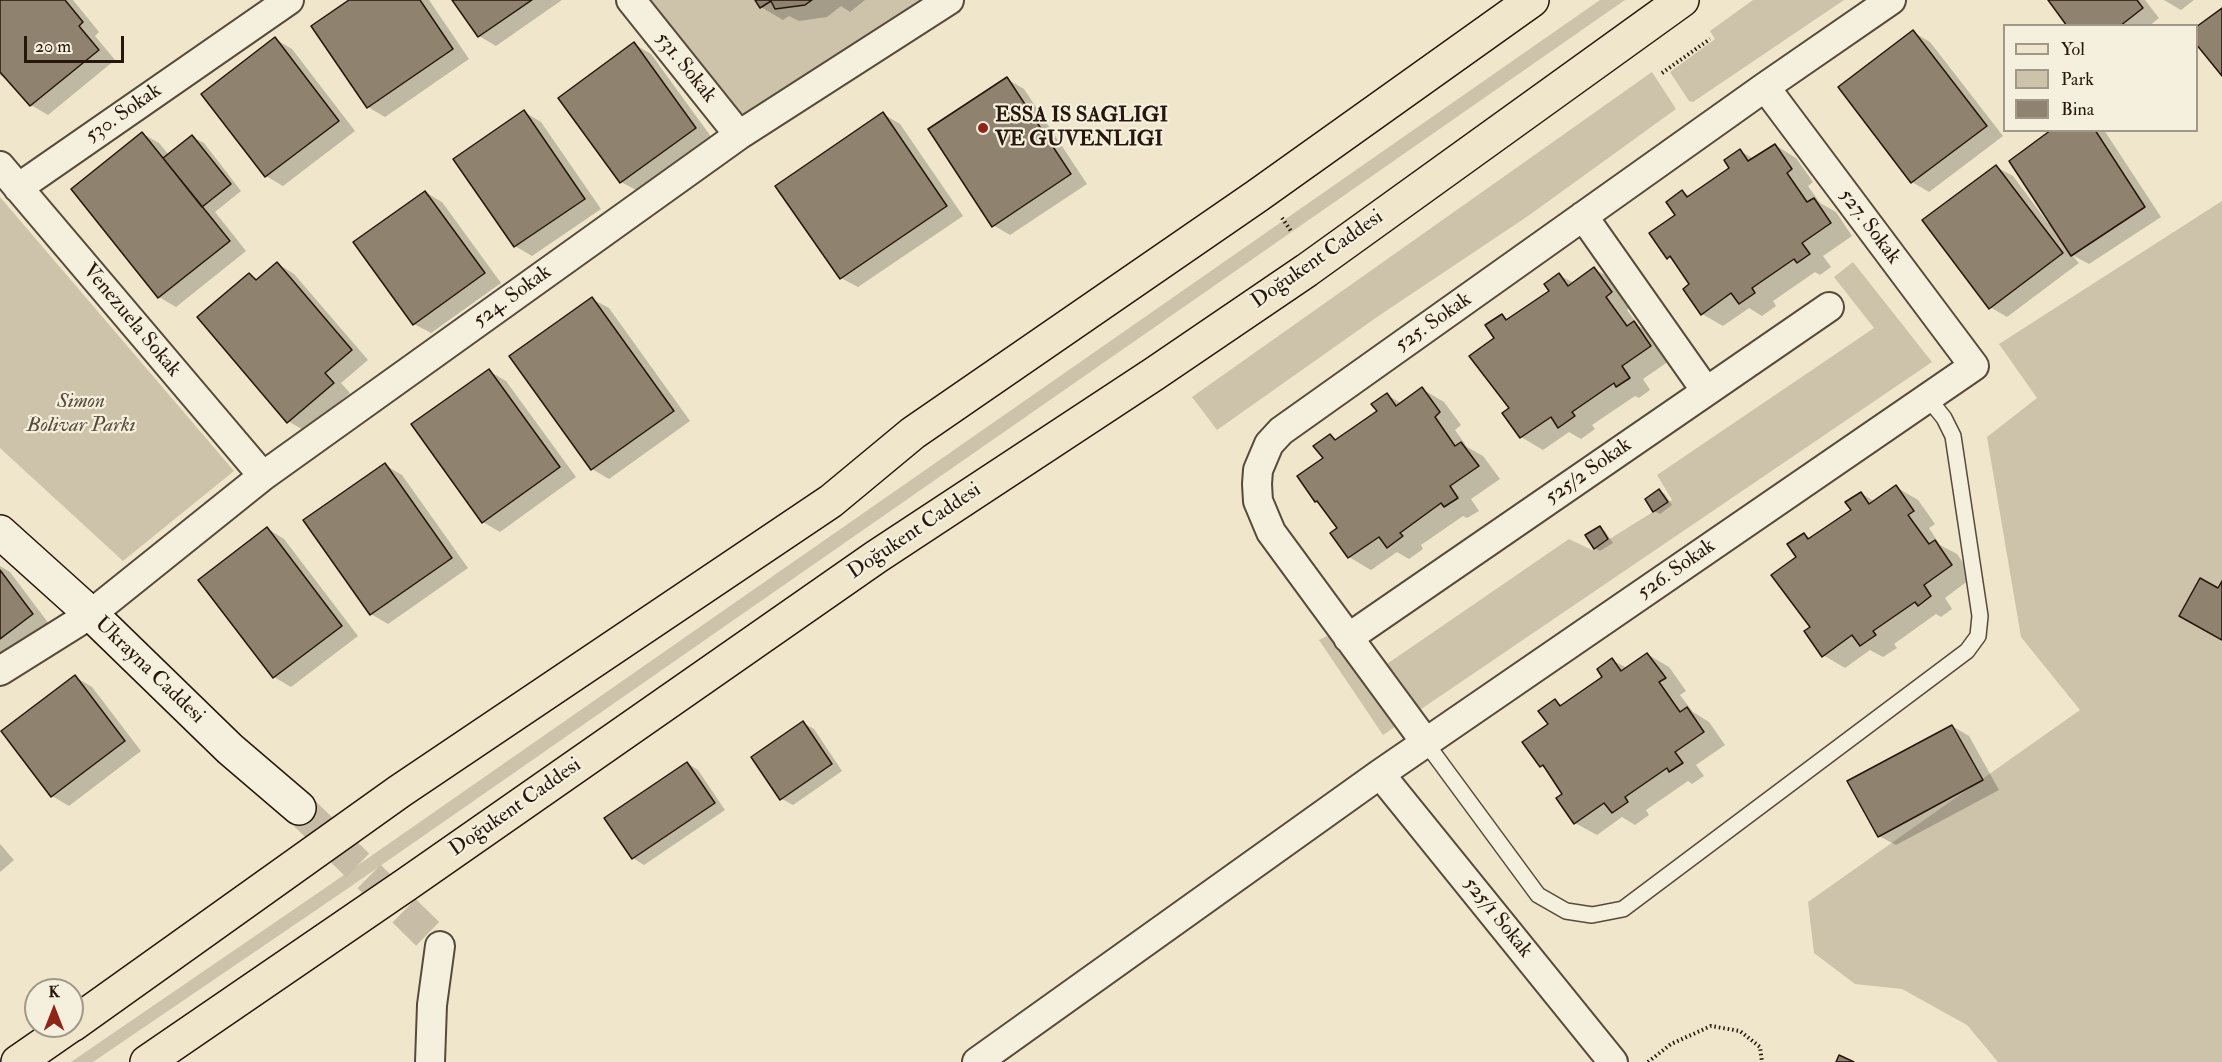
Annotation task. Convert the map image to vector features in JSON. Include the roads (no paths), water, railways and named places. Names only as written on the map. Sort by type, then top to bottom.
[{"type":"main road","points":[[84,1016],[400,791],[831,501],[913,433],[1257,196],[1532,0]]},
{"type":"main road","name":"Doğukent Caddesi","points":[[147,1062],[407,885],[876,557],[1307,270],[1682,0]]},
{"type":"main road","points":[[18,1062],[52,1038]]},
{"type":"street","name":"530. Sokak","points":[[18,188],[289,0]]},
{"type":"street","name":"531. Sokak","points":[[631,0],[739,135]]},
{"type":"street","name":"524. Sokak","points":[[0,671],[91,615],[263,476],[739,135],[949,0]]},
{"type":"street","name":"525. Sokak","points":[[1426,743],[1275,538],[1264,519],[1258,501],[1257,484],[1258,470],[1269,444],[1281,432],[1583,216],[1891,0]]},
{"type":"street","name":"527. Sokak","points":[[1765,87],[1974,366]]},
{"type":"street","name":"Venezuela Sokak","points":[[0,166],[263,476]]},
{"type":"street","points":[[1583,216],[1706,391]]},
{"type":"street","name":"525/2 Sokak","points":[[1348,638],[1830,307]]},
{"type":"street","name":"526. Sokak","points":[[977,1062],[1380,774],[1974,366]]},
{"type":"street","name":"Ukrayna Caddesi","points":[[0,532],[91,615],[230,749],[299,808]]},
{"type":"street","name":"525/1 Sokak","points":[[1380,774],[1613,1062]]},
{"type":"street","points":[[430,1062],[432,1005],[440,946]]},
{"type":"lane","points":[[1426,743],[1538,895],[1566,911],[1592,915],[1623,909],[1967,651],[1978,636],[1980,616],[1953,436],[1944,418],[1928,398]]},
{"type":"tunnel","points":[[299,808],[440,946]]},
{"type":"place","name":"ESSA IS SAGLIGI VE GUVENLIGI","points":[[983,128]]},
{"type":"park label","name":"Simon Bolivar Parkı","points":[[81,414]]}]
